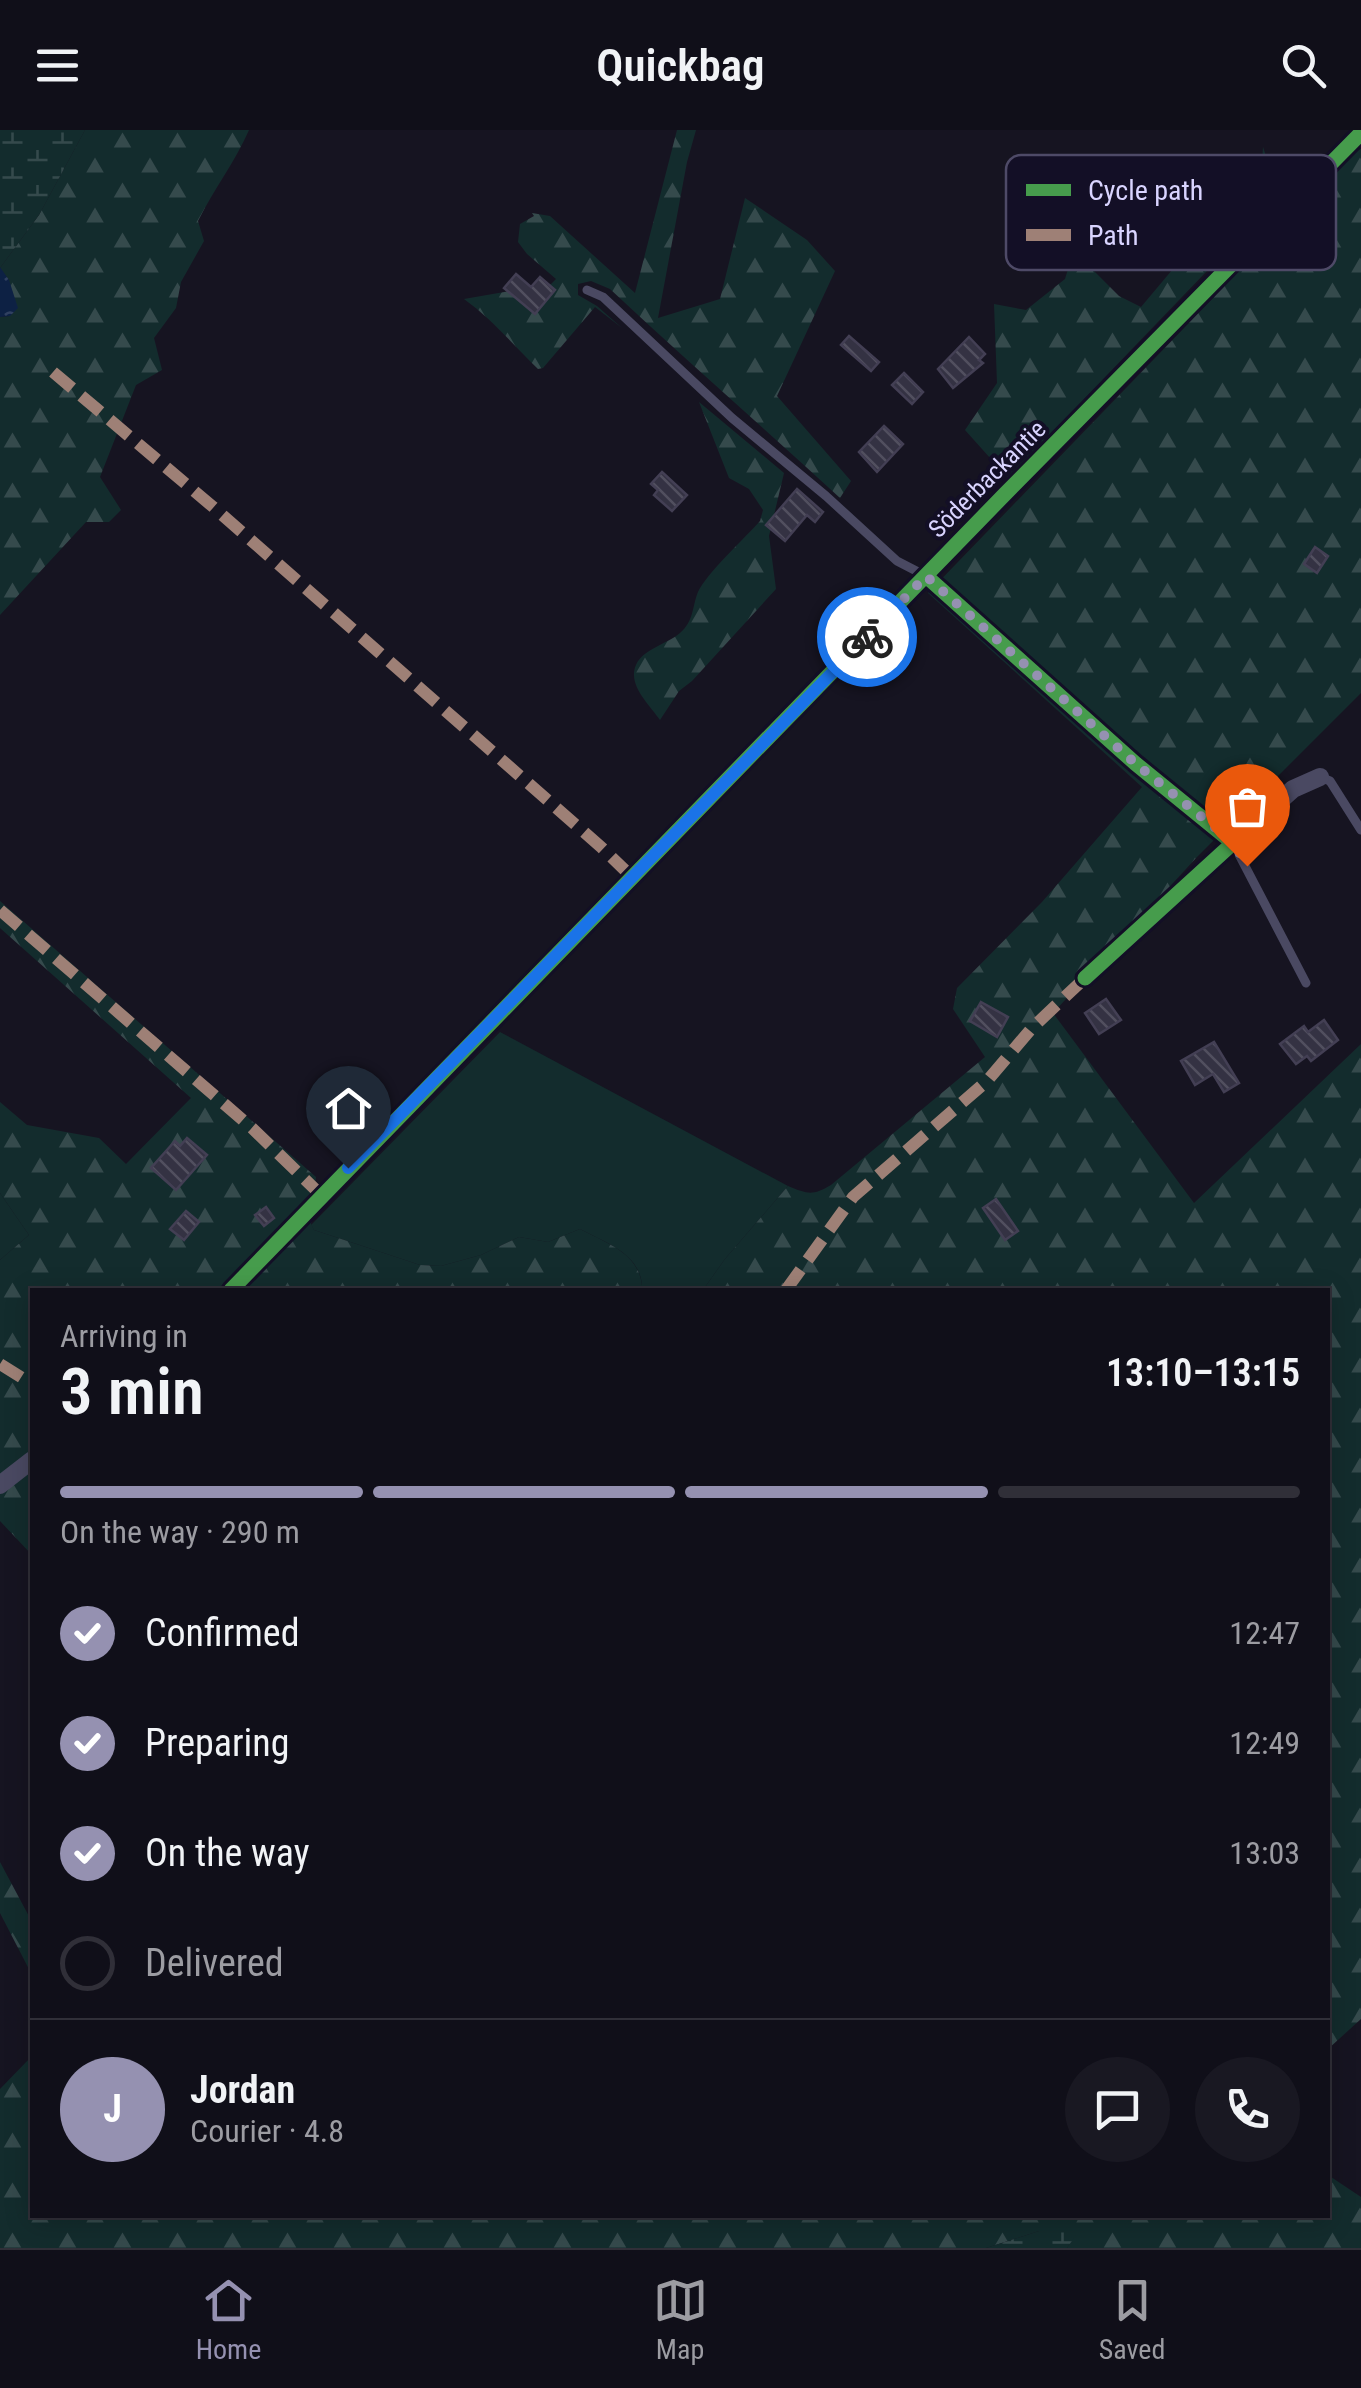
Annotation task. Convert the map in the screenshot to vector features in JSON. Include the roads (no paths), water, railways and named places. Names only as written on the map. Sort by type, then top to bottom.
[{"type":"street","name":"Söderbackantie","points":[[1336,158],[1361,133]]},
{"type":"street","name":"Söderbackantie","points":[[233,1288],[1226,270]]},
{"type":"street","points":[[926,576],[1136,764],[1233,842]]},
{"type":"street","points":[[1085,978],[1293,789],[1320,777]]},
{"type":"street","points":[[0,1485],[30,1462]]},
{"type":"lane","points":[[586,290],[602,297],[732,418],[896,561],[926,576]]},
{"type":"lane","points":[[1320,777],[1330,781],[1361,830]]},
{"type":"lane","points":[[1233,842],[1306,983]]},
{"type":"water","points":[[0,267],[9,280],[18,308],[10,316],[0,317]]}]
